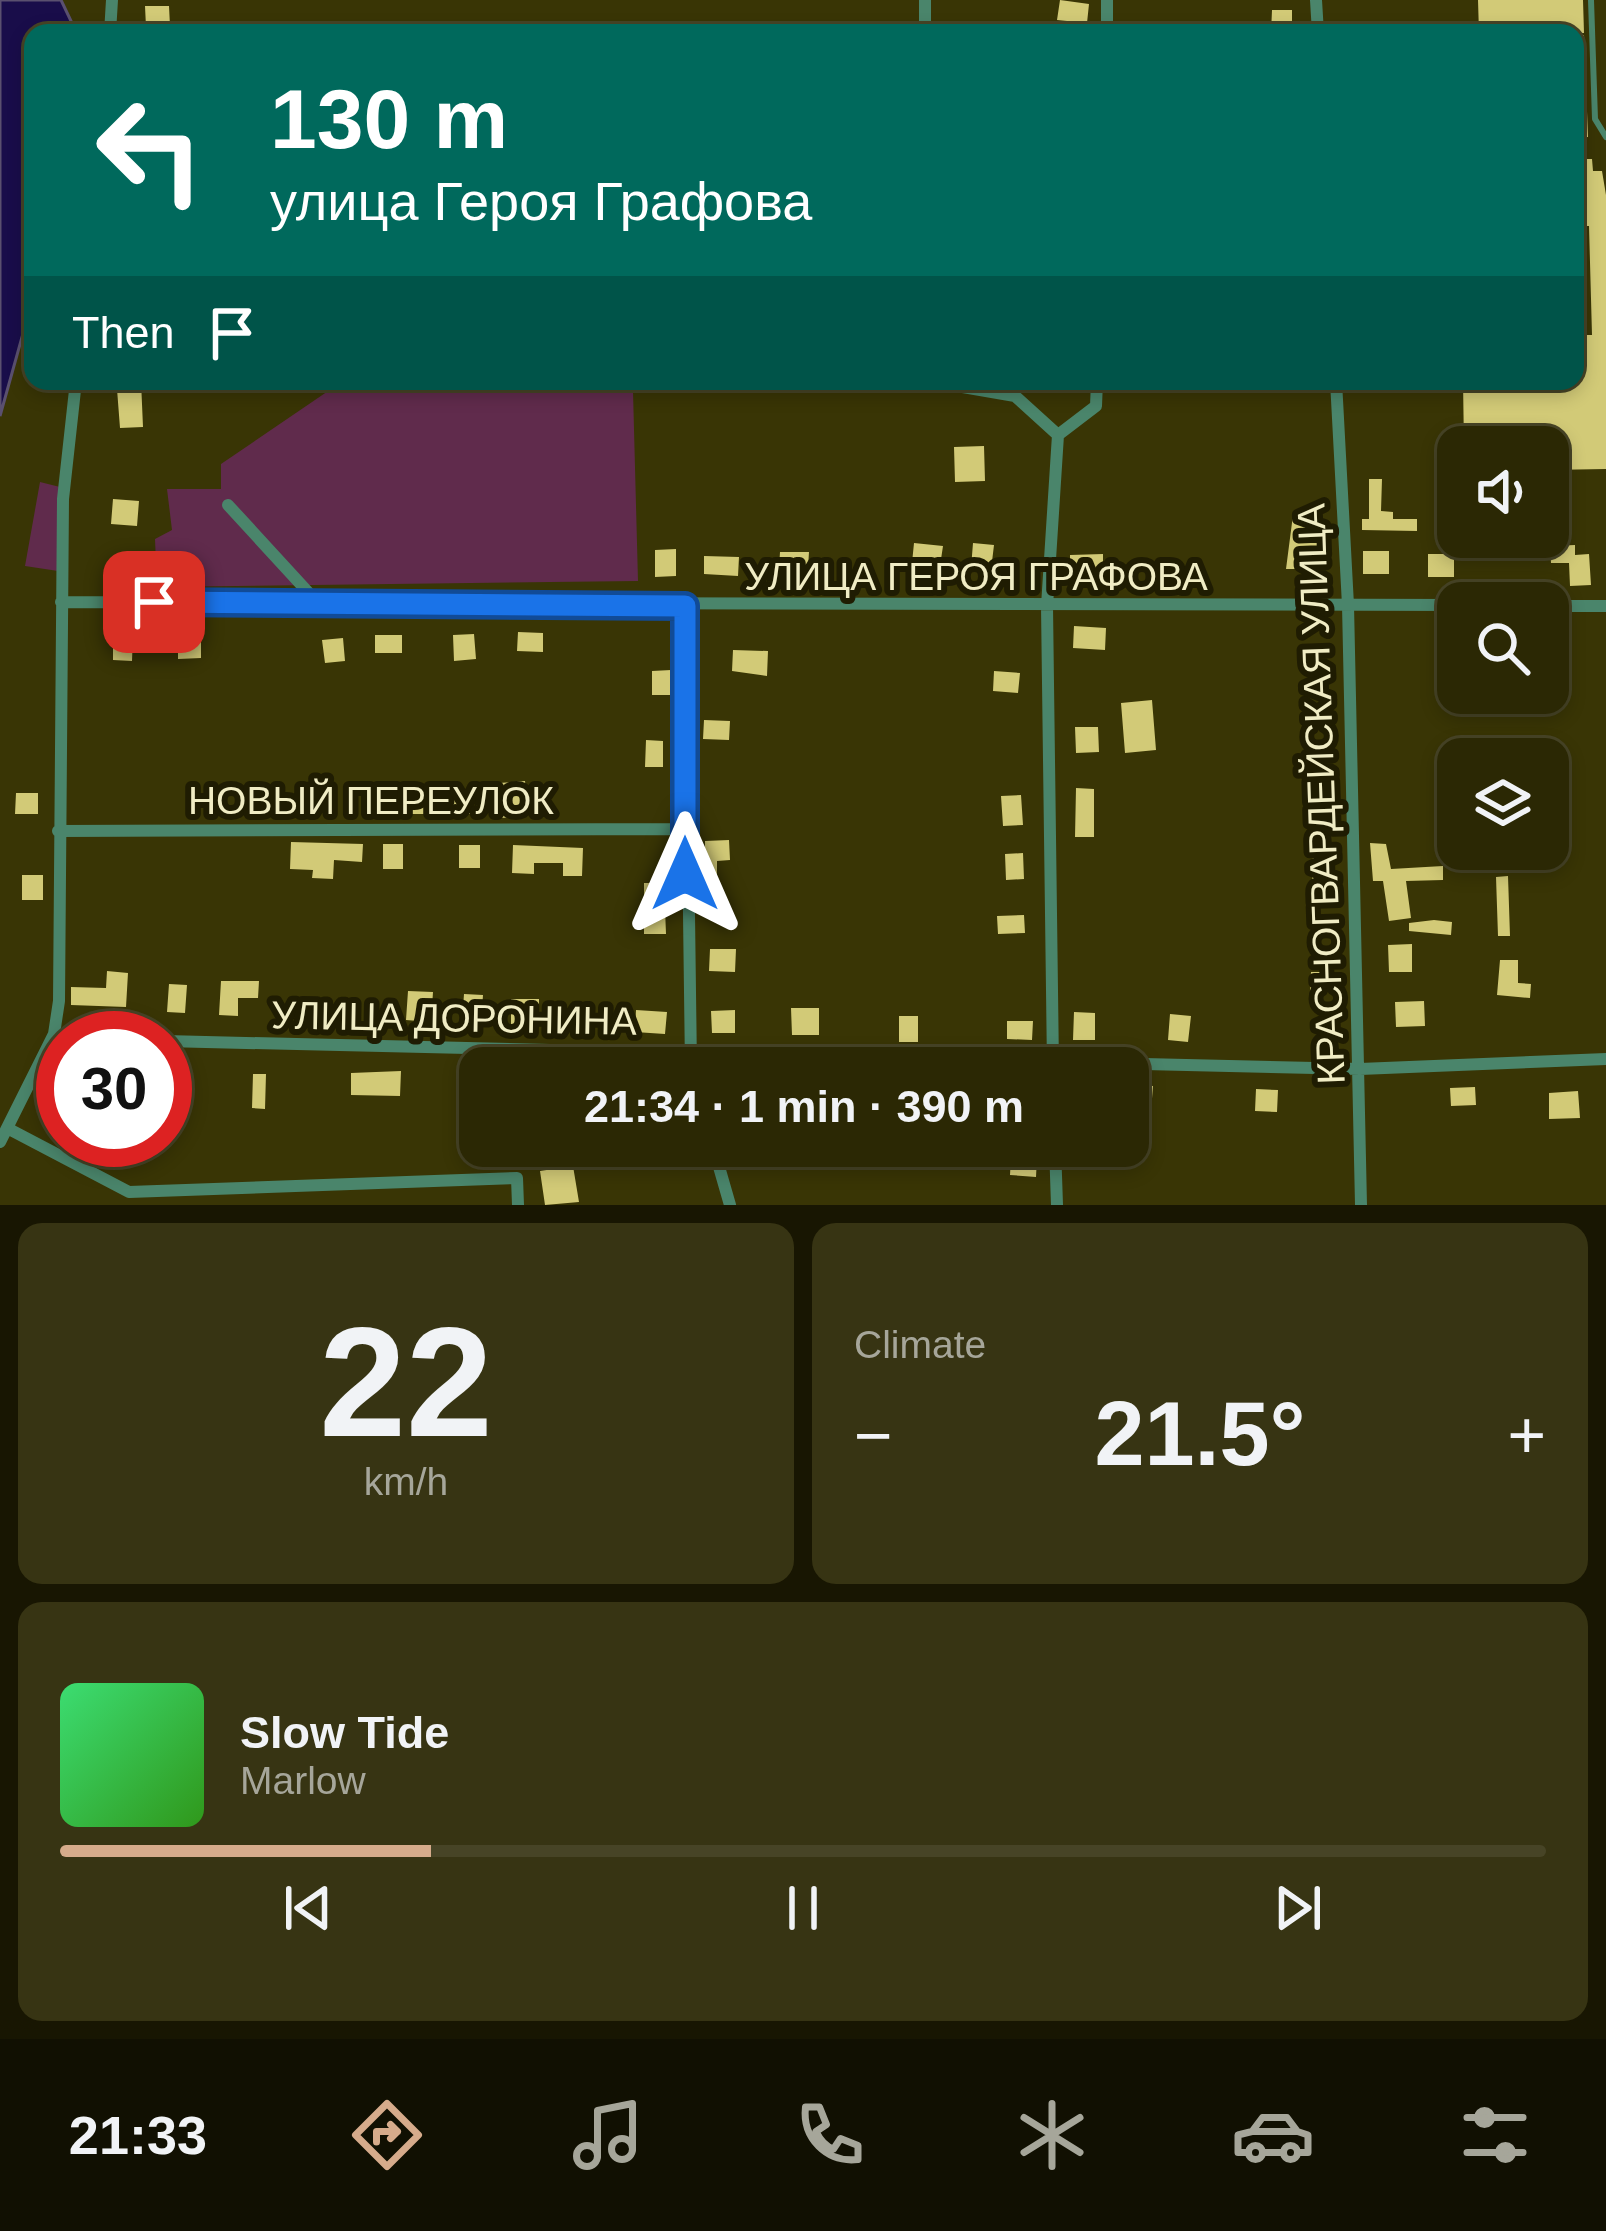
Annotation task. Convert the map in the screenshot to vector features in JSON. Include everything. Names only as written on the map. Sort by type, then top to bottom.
[{"type":"street","points":[[54,1011],[63,499],[75,390]]},
{"type":"street","points":[[980,390],[1015,396],[1058,436]]},
{"type":"street","points":[[1053,1047],[1047,606],[1058,436],[1096,406],[1096,390]]},
{"type":"street","name":"КРАСНОГВАРДЕЙСКАЯ УЛИЦА","points":[[1336,390],[1348,604],[1361,1205]]},
{"type":"street","points":[[228,505],[318,603]]},
{"type":"street","name":"УЛИЦА ГЕРОЯ ГРАФОВА","points":[[62,602],[1437,605]]},
{"type":"street","points":[[685,606],[687,1047]]},
{"type":"street","points":[[1569,606],[1606,606]]},
{"type":"street","name":"НОВЫЙ ПЕРЕУЛОК","points":[[58,831],[685,829]]},
{"type":"street","name":"УЛИЦА ДОРОНИНА","points":[[192,1042],[459,1048]]},
{"type":"street","name":"УЛИЦА ДОРОНИНА","points":[[1149,1067],[1360,1069],[1606,1059]]},
{"type":"street","points":[[0,1142],[36,1070]]},
{"type":"street","points":[[7,1128],[129,1192],[517,1178],[518,1205]]},
{"type":"street","points":[[719,1167],[730,1205]]},
{"type":"street","points":[[1056,1167],[1057,1205]]},
{"type":"lane","points":[[1591,0],[1595,119],[1606,137]]},
{"type":"shaded area","points":[[0,0],[61,0],[70,24],[24,24],[24,330],[0,416]]},
{"type":"shaded area","points":[[330,390],[633,391],[638,581],[157,587],[155,539],[172,530],[167,489],[221,489],[221,464]]},
{"type":"shaded area","points":[[40,482],[64,488],[58,571],[25,566]]},
{"type":"building","points":[[1060,0],[1089,4],[1087,23],[1057,20]]},
{"type":"building","points":[[1478,0],[1583,0],[1584,24],[1479,24]]},
{"type":"building","points":[[145,6],[169,6],[170,24],[146,24]]},
{"type":"building","points":[[1272,10],[1292,10],[1292,24],[1271,24]]},
{"type":"building","points":[[1584,35],[1588,137],[1584,137]]},
{"type":"building","points":[[1584,159],[1592,159],[1593,171],[1602,171],[1606,195],[1606,469],[1569,470],[1569,426],[1464,426],[1463,390],[1584,390],[1584,335],[1592,335]]},
{"type":"building","points":[[117,390],[141,390],[143,427],[120,428]]},
{"type":"building","points":[[984,446],[985,481],[955,482],[954,447]]},
{"type":"building","points":[[1369,479],[1382,479],[1381,511],[1393,512],[1393,519],[1417,519],[1417,531],[1362,530],[1362,519],[1369,519]]},
{"type":"building","points":[[113,499],[139,501],[137,526],[111,524]]},
{"type":"building","points":[[1293,515],[1318,516],[1316,569],[1286,569]]},
{"type":"building","points":[[914,543],[943,546],[940,566],[912,563]]},
{"type":"building","points":[[973,543],[994,545],[991,570],[971,568]]},
{"type":"building","points":[[1569,545],[1575,545],[1575,555],[1589,554],[1591,585],[1570,586],[1569,563],[1551,563],[1551,558],[1569,558]]},
{"type":"building","points":[[676,549],[676,576],[655,577],[655,550]]},
{"type":"building","points":[[1363,551],[1389,551],[1389,574],[1363,574]]},
{"type":"building","points":[[780,552],[809,552],[808,568],[779,568]]},
{"type":"building","points":[[1103,554],[1103,573],[1070,573],[1070,555]]},
{"type":"building","points":[[1428,554],[1454,558],[1454,577],[1428,577]]},
{"type":"building","points":[[704,556],[739,557],[738,576],[704,574]]},
{"type":"building","points":[[1074,626],[1106,628],[1105,650],[1073,648]]},
{"type":"building","points":[[518,632],[543,633],[543,652],[517,651]]},
{"type":"building","points":[[113,634],[133,634],[132,661],[113,660]]},
{"type":"building","points":[[474,634],[476,659],[454,661],[453,635]]},
{"type":"building","points":[[375,635],[402,635],[402,653],[375,653]]},
{"type":"building","points":[[201,638],[201,658],[178,659],[178,639]]},
{"type":"building","points":[[343,638],[345,661],[325,663],[322,640]]},
{"type":"building","points":[[733,650],[768,651],[767,676],[732,671]]},
{"type":"building","points":[[671,670],[671,695],[652,695],[652,671]]},
{"type":"building","points":[[994,671],[1020,673],[1018,693],[993,691]]},
{"type":"building","points":[[1152,700],[1156,750],[1125,753],[1121,703]]},
{"type":"building","points":[[704,720],[730,721],[729,740],[703,739]]},
{"type":"building","points":[[1075,727],[1098,727],[1099,752],[1076,753]]},
{"type":"building","points":[[646,740],[663,741],[663,767],[645,767]]},
{"type":"building","points":[[1307,765],[1327,765],[1327,787],[1307,787]]},
{"type":"building","points":[[525,781],[528,816],[501,818],[499,783]]},
{"type":"building","points":[[1076,788],[1094,789],[1094,837],[1075,837]]},
{"type":"building","points":[[472,792],[472,814],[411,814],[411,793]]},
{"type":"building","points":[[16,793],[38,793],[38,814],[15,814]]},
{"type":"building","points":[[1021,795],[1023,825],[1003,826],[1001,796]]},
{"type":"building","points":[[1314,817],[1328,817],[1329,883],[1312,883]]},
{"type":"building","points":[[729,840],[730,860],[717,861],[717,881],[699,882],[699,868],[705,868],[705,841]]},
{"type":"building","points":[[291,842],[363,844],[362,862],[334,860],[333,879],[312,878],[313,870],[290,869]]},
{"type":"building","points":[[1370,843],[1386,844],[1391,869],[1443,870],[1443,880],[1406,881],[1411,918],[1389,921],[1383,881],[1373,881]]},
{"type":"building","points":[[383,844],[403,844],[403,869],[383,869]]},
{"type":"building","points":[[459,845],[480,845],[480,868],[459,868]]},
{"type":"building","points":[[513,845],[583,848],[582,876],[563,876],[563,863],[534,863],[534,874],[512,873]]},
{"type":"building","points":[[1023,853],[1024,879],[1006,880],[1005,854]]},
{"type":"building","points":[[22,875],[43,875],[43,900],[22,900]]},
{"type":"building","points":[[1508,876],[1510,936],[1498,936],[1496,877]]},
{"type":"building","points":[[644,883],[664,883],[666,934],[644,934]]},
{"type":"building","points":[[1024,915],[1025,933],[998,934],[997,916]]},
{"type":"building","points":[[1452,922],[1451,935],[1409,931],[1409,923]]},
{"type":"building","points":[[1412,944],[1412,972],[1389,972],[1388,945]]},
{"type":"building","points":[[710,949],[736,949],[735,972],[709,971]]},
{"type":"building","points":[[1500,960],[1518,960],[1518,983],[1531,984],[1530,998],[1497,995]]},
{"type":"building","points":[[107,971],[128,973],[126,1007],[71,1005],[71,987],[106,988]]},
{"type":"building","points":[[1311,972],[1334,972],[1334,992],[1310,992]]},
{"type":"building","points":[[221,981],[259,981],[258,998],[238,998],[238,1016],[219,1015]]},
{"type":"building","points":[[169,984],[187,985],[185,1011],[167,1011]]},
{"type":"building","points":[[408,991],[433,992],[431,1022],[406,1020]]},
{"type":"building","points":[[464,994],[483,995],[481,1023],[462,1022]]},
{"type":"building","points":[[511,999],[539,999],[539,1027],[511,1027]]},
{"type":"building","points":[[1424,1001],[1425,1026],[1396,1027],[1395,1002]]},
{"type":"building","points":[[791,1008],[819,1008],[819,1035],[792,1035]]},
{"type":"building","points":[[636,1010],[667,1012],[665,1034],[635,1032]]},
{"type":"building","points":[[735,1010],[735,1033],[712,1033],[711,1011]]},
{"type":"building","points":[[1074,1012],[1095,1013],[1095,1040],[1073,1040]]},
{"type":"building","points":[[1170,1014],[1191,1016],[1188,1042],[1168,1040]]},
{"type":"building","points":[[899,1016],[918,1016],[918,1042],[899,1042]]},
{"type":"building","points":[[1007,1021],[1033,1021],[1032,1040],[1007,1039]]},
{"type":"building","points":[[401,1071],[400,1096],[351,1095],[351,1073]]},
{"type":"building","points":[[253,1074],[266,1074],[265,1109],[252,1108]]},
{"type":"building","points":[[1475,1087],[1476,1105],[1451,1106],[1450,1088]]},
{"type":"building","points":[[1256,1089],[1278,1090],[1277,1112],[1255,1111]]},
{"type":"building","points":[[1578,1091],[1580,1118],[1549,1119],[1549,1093]]},
{"type":"building","points":[[573,1167],[579,1202],[545,1205],[540,1171]]},
{"type":"building","points":[[1010,1167],[1036,1167],[1036,1177],[1010,1175]]},
{"type":"route","points":[[154,602],[685,606],[685,874]]}]
